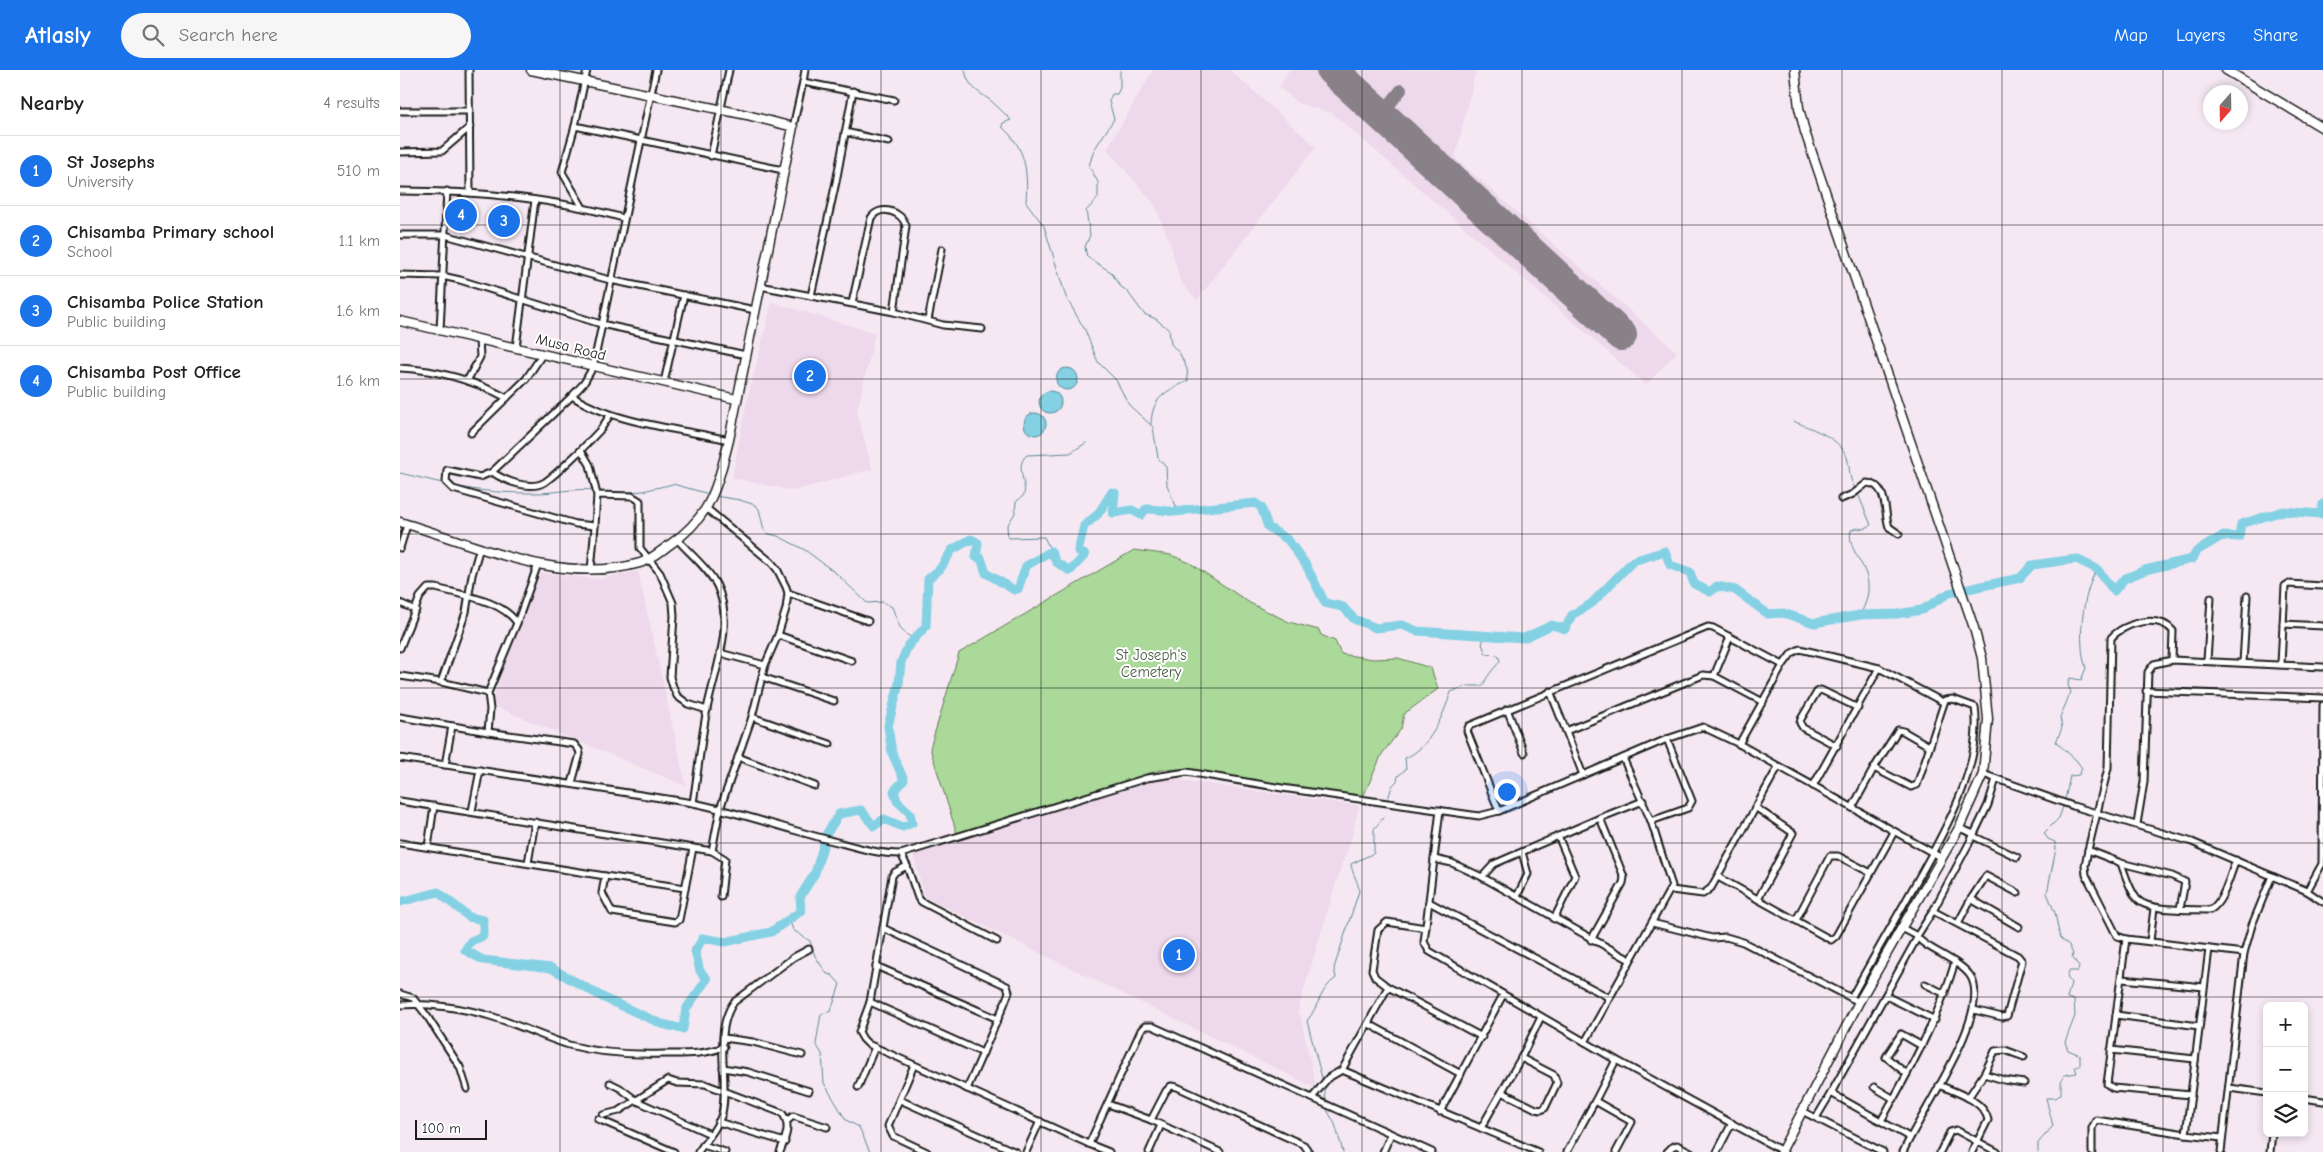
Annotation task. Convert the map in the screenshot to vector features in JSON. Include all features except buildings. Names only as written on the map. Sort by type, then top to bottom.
[{"type":"street","points":[[468,70],[470,192]]},
{"type":"street","points":[[531,70],[793,127]]},
{"type":"street","points":[[582,206],[562,172],[575,126],[587,70]]},
{"type":"street","points":[[595,526],[568,522],[453,489],[447,484],[448,470],[480,477],[492,472],[572,396],[584,383],[593,367],[623,218],[656,70]]},
{"type":"street","points":[[711,156],[729,70]]},
{"type":"street","points":[[400,548],[404,524],[538,564],[591,570],[625,566],[649,559],[691,527],[706,508],[711,498],[729,440],[805,70]]},
{"type":"street","points":[[1440,810],[1424,942],[1429,951],[1616,1060],[1783,1151],[1859,1002],[1959,828],[1983,774],[1987,747],[1986,686],[1982,658],[1957,575],[1805,132],[1799,108],[1795,70]]},
{"type":"street","points":[[2226,70],[2323,128]]},
{"type":"street","points":[[803,82],[894,100]]},
{"type":"street","points":[[810,296],[853,91]]},
{"type":"street","points":[[400,111],[470,111]]},
{"type":"street","points":[[575,126],[783,170]]},
{"type":"street","points":[[400,152],[442,151],[470,127]]},
{"type":"street","points":[[845,132],[889,142]]},
{"type":"street","points":[[400,191],[470,192],[582,206],[623,218]]},
{"type":"street","points":[[440,330],[447,191]]},
{"type":"street","points":[[516,348],[535,200]]},
{"type":"street","points":[[852,303],[871,218],[876,212],[884,210],[898,214],[905,221],[906,226],[894,312]]},
{"type":"street","points":[[400,235],[445,235],[610,280],[756,310]]},
{"type":"street","points":[[928,320],[942,249]]},
{"type":"street","points":[[400,275],[442,276],[601,324],[746,355]]},
{"type":"street","points":[[760,286],[852,303],[943,325],[982,329]]},
{"type":"street","points":[[664,382],[684,295]]},
{"type":"street","name":"Musa Road","points":[[400,321],[736,399]]},
{"type":"street","points":[[467,381],[480,357],[479,340]]},
{"type":"street","points":[[471,433],[526,378],[542,355]]},
{"type":"street","points":[[400,368],[467,381],[507,398]]},
{"type":"street","points":[[572,396],[584,404],[610,415],[729,440]]},
{"type":"street","points":[[492,472],[504,481],[514,484],[542,483],[581,450],[601,429],[610,415]]},
{"type":"street","points":[[581,450],[590,465],[596,491],[591,570]]},
{"type":"street","points":[[1841,499],[1853,494],[1867,483],[1872,483],[1880,489],[1885,502],[1885,518],[1889,528],[1899,534]]},
{"type":"street","points":[[596,491],[638,498],[641,505],[640,548],[660,573],[673,603],[674,616],[670,676],[672,688],[677,696],[688,704],[707,710]]},
{"type":"street","points":[[706,508],[771,562],[777,569],[788,594],[786,609],[778,635],[765,665],[752,717],[720,809],[712,852]]},
{"type":"street","points":[[677,539],[709,574],[717,586],[724,616],[724,634],[707,710],[693,803]]},
{"type":"street","points":[[441,682],[466,612],[470,597],[472,575],[480,547]]},
{"type":"street","points":[[488,732],[490,709],[488,693],[517,623],[538,564]]},
{"type":"street","points":[[2281,664],[2285,586],[2288,584],[2323,586]]},
{"type":"street","points":[[400,648],[420,597],[430,588],[470,597],[494,605],[510,615],[517,623]]},
{"type":"street","points":[[788,594],[868,621]]},
{"type":"street","points":[[2243,662],[2247,596]]},
{"type":"street","points":[[2207,661],[2211,598]]},
{"type":"street","points":[[400,603],[416,610]]},
{"type":"street","points":[[2172,660],[2173,631],[2167,626],[2150,622],[2126,625],[2110,638],[2108,768],[2085,866],[2089,882],[2117,936],[2126,939],[2244,953]]},
{"type":"street","points":[[2283,624],[2323,626]]},
{"type":"street","points":[[1499,811],[1467,729],[1469,726],[1708,627],[1783,665]]},
{"type":"street","points":[[778,635],[852,661]]},
{"type":"street","points":[[1714,676],[1730,637]]},
{"type":"street","points":[[1739,744],[1783,665],[1792,653],[1800,649],[1879,668],[1943,702]]},
{"type":"street","points":[[720,653],[765,665]]},
{"type":"street","points":[[2138,824],[2144,782],[2148,672],[2154,664],[2172,660],[2323,667]]},
{"type":"street","points":[[1813,786],[1879,668]]},
{"type":"street","points":[[1566,731],[1703,675],[1714,676],[1763,702]]},
{"type":"street","points":[[400,676],[441,682],[488,693]]},
{"type":"street","points":[[762,677],[834,701]]},
{"type":"street","points":[[1837,746],[1803,728],[1800,723],[1801,720],[1817,692],[1821,690],[1858,708]]},
{"type":"street","points":[[1550,691],[1583,775]]},
{"type":"street","points":[[2146,692],[2323,698]]},
{"type":"street","points":[[1851,998],[1954,812],[1971,760],[1976,718],[1974,707],[1953,699],[1947,699],[1943,702],[1915,787],[1874,768]]},
{"type":"street","points":[[2307,891],[2322,864],[2323,705]]},
{"type":"street","points":[[1507,709],[1524,753]]},
{"type":"street","points":[[400,717],[574,744],[580,754],[572,784]]},
{"type":"street","points":[[752,717],[830,744]]},
{"type":"street","points":[[445,765],[452,726]]},
{"type":"street","points":[[400,758],[693,803],[720,809],[820,839],[883,854],[901,854],[1148,778],[1171,773],[1187,772],[1282,788],[1479,816],[1499,811],[1667,739],[1703,727],[1739,744],[1942,858]]},
{"type":"street","points":[[1852,808],[1898,730],[1929,746]]},
{"type":"street","points":[[1650,821],[1688,808],[1692,804],[1692,798],[1667,739]]},
{"type":"street","points":[[738,757],[815,786]]},
{"type":"street","points":[[1585,1042],[1671,890],[1671,880],[1650,821],[1623,758]]},
{"type":"street","points":[[1671,890],[1703,894],[1710,888],[1718,878],[1778,767]]},
{"type":"street","points":[[472,811],[480,770]]},
{"type":"street","points":[[1983,774],[2073,806],[2138,824],[2192,842],[2307,891],[2323,902]]},
{"type":"street","points":[[1816,1118],[1886,996],[1917,937],[1933,912],[1974,835],[1996,779]]},
{"type":"street","points":[[400,800],[712,852],[725,859],[721,897]]},
{"type":"street","points":[[1482,877],[1494,864],[1600,818],[1643,802]]},
{"type":"street","points":[[428,847],[434,806]]},
{"type":"street","points":[[1755,807],[1793,833],[1758,898]]},
{"type":"street","points":[[1591,940],[1623,883],[1624,877],[1600,818]]},
{"type":"street","points":[[528,862],[535,822]]},
{"type":"street","points":[[1959,828],[2017,857]]},
{"type":"street","points":[[1718,878],[1758,898],[1828,940],[1834,940],[1894,832]]},
{"type":"street","points":[[1554,919],[1575,876],[1558,836]]},
{"type":"street","points":[[400,843],[685,888]]},
{"type":"street","points":[[606,876],[602,893],[612,912],[675,922],[679,920],[693,848]]},
{"type":"street","points":[[2088,850],[2121,863],[2172,876],[2185,882],[2180,908]]},
{"type":"street","points":[[1517,896],[1528,874],[1522,852]]},
{"type":"street","points":[[901,854],[918,898],[922,902],[997,941]]},
{"type":"street","points":[[1796,920],[1830,856],[1838,856],[1871,873]]},
{"type":"street","points":[[1434,859],[1452,863],[1482,877],[1591,940],[1630,960]]},
{"type":"street","points":[[2121,863],[2138,900],[2154,908],[2210,910],[2215,907],[2236,860]]},
{"type":"street","points":[[906,866],[894,872],[892,876],[870,1002],[860,1032],[862,1039],[914,1065],[1108,1152]]},
{"type":"street","points":[[1958,923],[1986,876],[2018,893]]},
{"type":"street","points":[[2221,1152],[2244,953],[2254,918],[2272,876]]},
{"type":"street","points":[[1972,899],[2019,927]]},
{"type":"street","points":[[1429,902],[1610,998]]},
{"type":"street","points":[[2150,941],[2154,908]]},
{"type":"street","points":[[1933,912],[1958,923],[2018,956],[2022,961],[2006,1016],[2002,1018],[1974,1010]]},
{"type":"street","points":[[1426,928],[1387,922],[1378,930],[1372,970],[1376,977],[1388,987],[1482,1037]]},
{"type":"street","points":[[1652,922],[1712,938],[1726,937],[1743,942],[1859,1002]]},
{"type":"street","points":[[883,928],[1007,986],[1008,992],[998,1019],[967,1089]]},
{"type":"street","points":[[1902,928],[1966,970],[1974,983],[1974,1010],[1965,1036],[1902,1152]]},
{"type":"street","points":[[2126,939],[2112,1050],[2106,1079],[2111,1087],[2191,1095]]},
{"type":"street","points":[[698,1152],[722,1114],[724,1038],[727,1015],[734,1002],[794,957],[809,949]]},
{"type":"street","points":[[2186,1134],[2209,949]]},
{"type":"street","points":[[1881,1121],[1935,1020],[1955,962]]},
{"type":"street","points":[[876,966],[998,1019]]},
{"type":"street","points":[[2122,978],[2204,988]]},
{"type":"street","points":[[1925,984],[1945,994]]},
{"type":"street","points":[[1312,1098],[1328,1078],[1342,1070],[1388,987]]},
{"type":"street","points":[[400,994],[413,998],[418,1005],[460,1067],[467,1089]]},
{"type":"street","points":[[1440,1112],[1503,995]]},
{"type":"street","points":[[1886,996],[1935,1020]]},
{"type":"street","points":[[870,1002],[983,1053]]},
{"type":"street","points":[[400,1005],[418,1005],[468,1011],[491,1017],[570,1045],[616,1052],[640,1055],[693,1055],[708,1053],[724,1047]]},
{"type":"street","points":[[2116,1015],[2200,1026]]},
{"type":"street","points":[[1481,1128],[1542,1017]]},
{"type":"street","points":[[1368,1024],[1461,1074]]},
{"type":"street","points":[[1089,1144],[1141,1030],[1145,1026],[1152,1026],[1432,1152]]},
{"type":"street","points":[[1907,1074],[1886,1057],[1900,1034],[1922,1046]]},
{"type":"street","points":[[724,1038],[753,1042],[802,1055]]},
{"type":"street","points":[[858,1086],[875,1047]]},
{"type":"street","points":[[1968,1098],[1984,1074],[1992,1054],[1998,1050],[2005,1050],[2024,1057]]},
{"type":"street","points":[[2112,1050],[2195,1058]]},
{"type":"street","points":[[1502,1092],[1536,1109],[1545,1108],[1557,1083],[1556,1078],[1554,1074],[1521,1058]]},
{"type":"street","points":[[1567,1152],[1616,1060]]},
{"type":"street","points":[[914,1065],[888,1126],[889,1132],[893,1136],[927,1152]]},
{"type":"street","points":[[724,1068],[748,1072],[809,1091]]},
{"type":"street","points":[[1342,1070],[1538,1152]]},
{"type":"street","points":[[1984,1074],[2024,1083]]},
{"type":"street","points":[[674,1152],[600,1117],[619,1111],[668,1080],[677,1083],[706,1084],[782,1113],[827,1127]]},
{"type":"street","points":[[610,1084],[620,1088],[637,1101],[710,1134]]},
{"type":"street","points":[[1939,1085],[1968,1098],[1988,1118],[1972,1152]]},
{"type":"street","points":[[1151,1120],[1166,1091],[1171,1086],[1178,1087],[1304,1144],[1309,1152]]},
{"type":"street","points":[[1874,1088],[1894,1098]]},
{"type":"street","points":[[2229,1088],[2263,1092]]},
{"type":"street","points":[[1831,1093],[1909,1137]]},
{"type":"street","points":[[2308,1099],[2323,1101]]},
{"type":"street","points":[[900,1100],[1016,1152]]},
{"type":"street","points":[[1595,1101],[1632,1122],[1616,1152]]},
{"type":"street","points":[[1108,1104],[1161,1124],[1220,1152]]},
{"type":"street","points":[[1802,1111],[1883,1152]]},
{"type":"street","points":[[780,1152],[785,1142],[787,1121],[782,1113]]},
{"type":"street","points":[[787,1121],[793,1116]]},
{"type":"street","points":[[2092,1152],[2092,1128],[2096,1120],[2222,1138]]},
{"type":"street","points":[[718,1122],[785,1142]]},
{"type":"street","points":[[1026,1152],[1040,1122]]},
{"type":"street","points":[[1716,1152],[1732,1123]]},
{"type":"street","points":[[1149,1152],[1161,1124]]},
{"type":"street","points":[[1940,1152],[1953,1130],[1978,1140],[1997,1152]]},
{"type":"street","points":[[1383,1152],[1391,1134]]},
{"type":"street","points":[[2270,1152],[2272,1137]]},
{"type":"street","points":[[703,1145],[725,1152]]},
{"type":"street","points":[[1667,1152],[1677,1145],[1691,1152]]},
{"type":"street","points":[[1770,1152],[1773,1146]]},
{"type":"shaded area","points":[[1153,70],[1230,70],[1316,147],[1197,300],[1180,281],[1171,246],[1155,205],[1107,149]]},
{"type":"shaded area","points":[[1289,70],[1476,70],[1455,158],[1677,352],[1646,385],[1332,113],[1299,104],[1279,87]]},
{"type":"shaded area","points":[[772,302],[875,333],[857,412],[872,469],[793,491],[732,478],[747,402]]},
{"type":"shaded area","points":[[638,571],[686,786],[496,707],[492,701],[539,573],[599,579]]},
{"type":"shaded area","points":[[1167,778],[1359,806],[1349,847],[1342,863],[1297,1013],[1300,1015],[1315,1083],[1314,1087],[925,897],[913,854]]},
{"type":"green space","name":"St Joseph's Cemetery","points":[[1134,550],[1171,555],[1190,563],[1250,603],[1289,622],[1319,630],[1321,635],[1335,641],[1341,654],[1373,659],[1398,658],[1431,668],[1438,689],[1404,714],[1401,729],[1382,754],[1363,797],[1179,769],[1160,770],[957,834],[930,748],[959,653]]},
{"type":"water","points":[[1067,368],[1075,371],[1078,379],[1075,387],[1067,390],[1059,387],[1056,379],[1059,371]]},
{"type":"water","points":[[1050,391],[1058,394],[1061,402],[1058,410],[1050,413],[1042,410],[1039,402],[1042,394]]},
{"type":"water","points":[[1035,413],[1043,416],[1046,424],[1043,432],[1035,435],[1027,432],[1024,424],[1027,416]]},
{"type":"waterway","points":[[965,70],[968,81],[974,88],[1011,120],[1003,123],[1002,127],[1010,135],[1021,152],[1026,170],[1026,202],[1044,226],[1066,297],[1085,330],[1098,362],[1116,380],[1129,405],[1153,427],[1158,458],[1166,467],[1167,485],[1179,513]]},
{"type":"waterway","points":[[1120,70],[1120,88],[1117,94],[1112,94],[1109,101],[1114,119],[1094,150],[1089,166],[1098,182],[1098,198],[1086,211],[1090,235],[1085,247],[1087,257],[1111,272],[1120,286],[1127,291],[1144,314],[1156,319],[1169,330],[1171,344],[1180,354],[1187,369],[1188,381],[1173,388],[1157,401],[1151,424]]},
{"type":"waterway","points":[[1793,421],[1826,435],[1840,446],[1848,461],[1856,491]]},
{"type":"waterway","points":[[1051,551],[1044,537],[1008,538],[1007,526],[1015,513],[1016,502],[1024,495],[1021,464],[1027,455],[1070,453],[1086,443]]},
{"type":"waterway","points":[[400,473],[442,483]]},
{"type":"waterway","points":[[598,491],[616,493],[643,491],[673,484],[709,494]]},
{"type":"waterway","points":[[451,485],[483,491],[515,493],[594,490]]},
{"type":"waterway","points":[[400,902],[438,892],[469,917],[483,920],[483,936],[471,941],[465,950],[483,960],[551,968],[606,999],[662,1024],[683,1029],[686,1009],[707,979],[700,971],[695,951],[703,938],[725,942],[771,932],[801,911],[800,897],[815,873],[827,833],[839,814],[861,810],[874,826],[884,819],[903,827],[912,823],[910,813],[897,801],[894,791],[904,780],[892,753],[888,726],[899,684],[901,662],[908,646],[926,626],[928,579],[940,569],[952,550],[971,539],[978,543],[976,557],[981,558],[986,573],[1014,590],[1018,589],[1026,566],[1051,551],[1056,562],[1070,571],[1085,555],[1078,551],[1084,526],[1098,514],[1112,492],[1115,493],[1113,513],[1132,510],[1141,515],[1146,509],[1177,512],[1255,503],[1261,507],[1268,527],[1288,540],[1306,565],[1325,603],[1343,607],[1354,619],[1376,628],[1402,625],[1417,631],[1524,638],[1552,625],[1565,629],[1572,615],[1592,603],[1633,561],[1665,551],[1670,565],[1690,572],[1694,584],[1710,592],[1717,586],[1735,590],[1768,614],[1783,613],[1814,623],[1860,615],[1897,614],[1922,610],[1949,593],[2020,578],[2032,565],[2076,559],[2097,569],[2114,591],[2124,579],[2145,570],[2192,559],[2197,551],[2222,536],[2239,537],[2241,524],[2283,511],[2320,514],[2323,504]]},
{"type":"waterway","points":[[1858,494],[1871,525],[1864,529],[1857,528],[1851,530],[1853,549],[1867,576],[1867,600],[1860,615]]},
{"type":"waterway","points":[[715,496],[740,500],[755,505],[759,509],[764,530],[805,550],[837,574],[867,603],[883,602],[892,607],[902,631],[915,638]]},
{"type":"waterway","points":[[2065,800],[2070,776],[2079,775],[2082,768],[2056,742],[2062,728],[2060,717],[2071,692],[2068,685],[2070,678],[2081,680],[2086,668],[2083,658],[2082,618],[2088,591],[2097,569]]},
{"type":"waterway","points":[[1388,799],[1392,786],[1397,781],[1398,776],[1406,769],[1405,758],[1422,747],[1428,739],[1440,721],[1451,692],[1466,686],[1483,686],[1500,661],[1498,655],[1486,654],[1482,644],[1485,636]]},
{"type":"waterway","points":[[2038,1152],[2038,1143],[2053,1126],[2046,1098],[2056,1098],[2061,1094],[2061,1082],[2064,1075],[2077,1073],[2075,1067],[2080,1066],[2080,1055],[2068,1050],[2065,1042],[2075,1016],[2074,1000],[2067,998],[2071,983],[2067,977],[2069,971],[2078,971],[2079,966],[2072,957],[2073,954],[2069,945],[2060,938],[2055,913],[2047,893],[2056,849],[2055,842],[2048,839],[2044,833],[2059,818],[2064,804]]},
{"type":"waterway","points":[[1323,1082],[1307,1021],[1326,987],[1336,978],[1334,968],[1359,891],[1351,864],[1374,853],[1374,829],[1383,818]]},
{"type":"waterway","points":[[789,919],[793,930],[810,941],[815,956],[827,974],[832,975],[840,984],[831,1011],[821,1014],[816,1044],[822,1054],[824,1083],[846,1120],[859,1127],[870,1152]]},
{"type":"waterway","points":[[1324,1086],[1326,1100]]},
{"type":"waterway","points":[[1326,1108],[1335,1124],[1343,1152]]},
{"type":"taxiway","points":[[1381,115],[1401,90]]},
{"type":"runway","points":[[1332,70],[1621,335]]},
{"type":"place","name":"Chisamba Post Office","points":[[461,215]]},
{"type":"place","name":"Chisamba Police Station","points":[[504,221]]},
{"type":"place","name":"Chisamba Primary school","points":[[810,376]]},
{"type":"place","name":"St Josephs","points":[[1179,955]]}]
